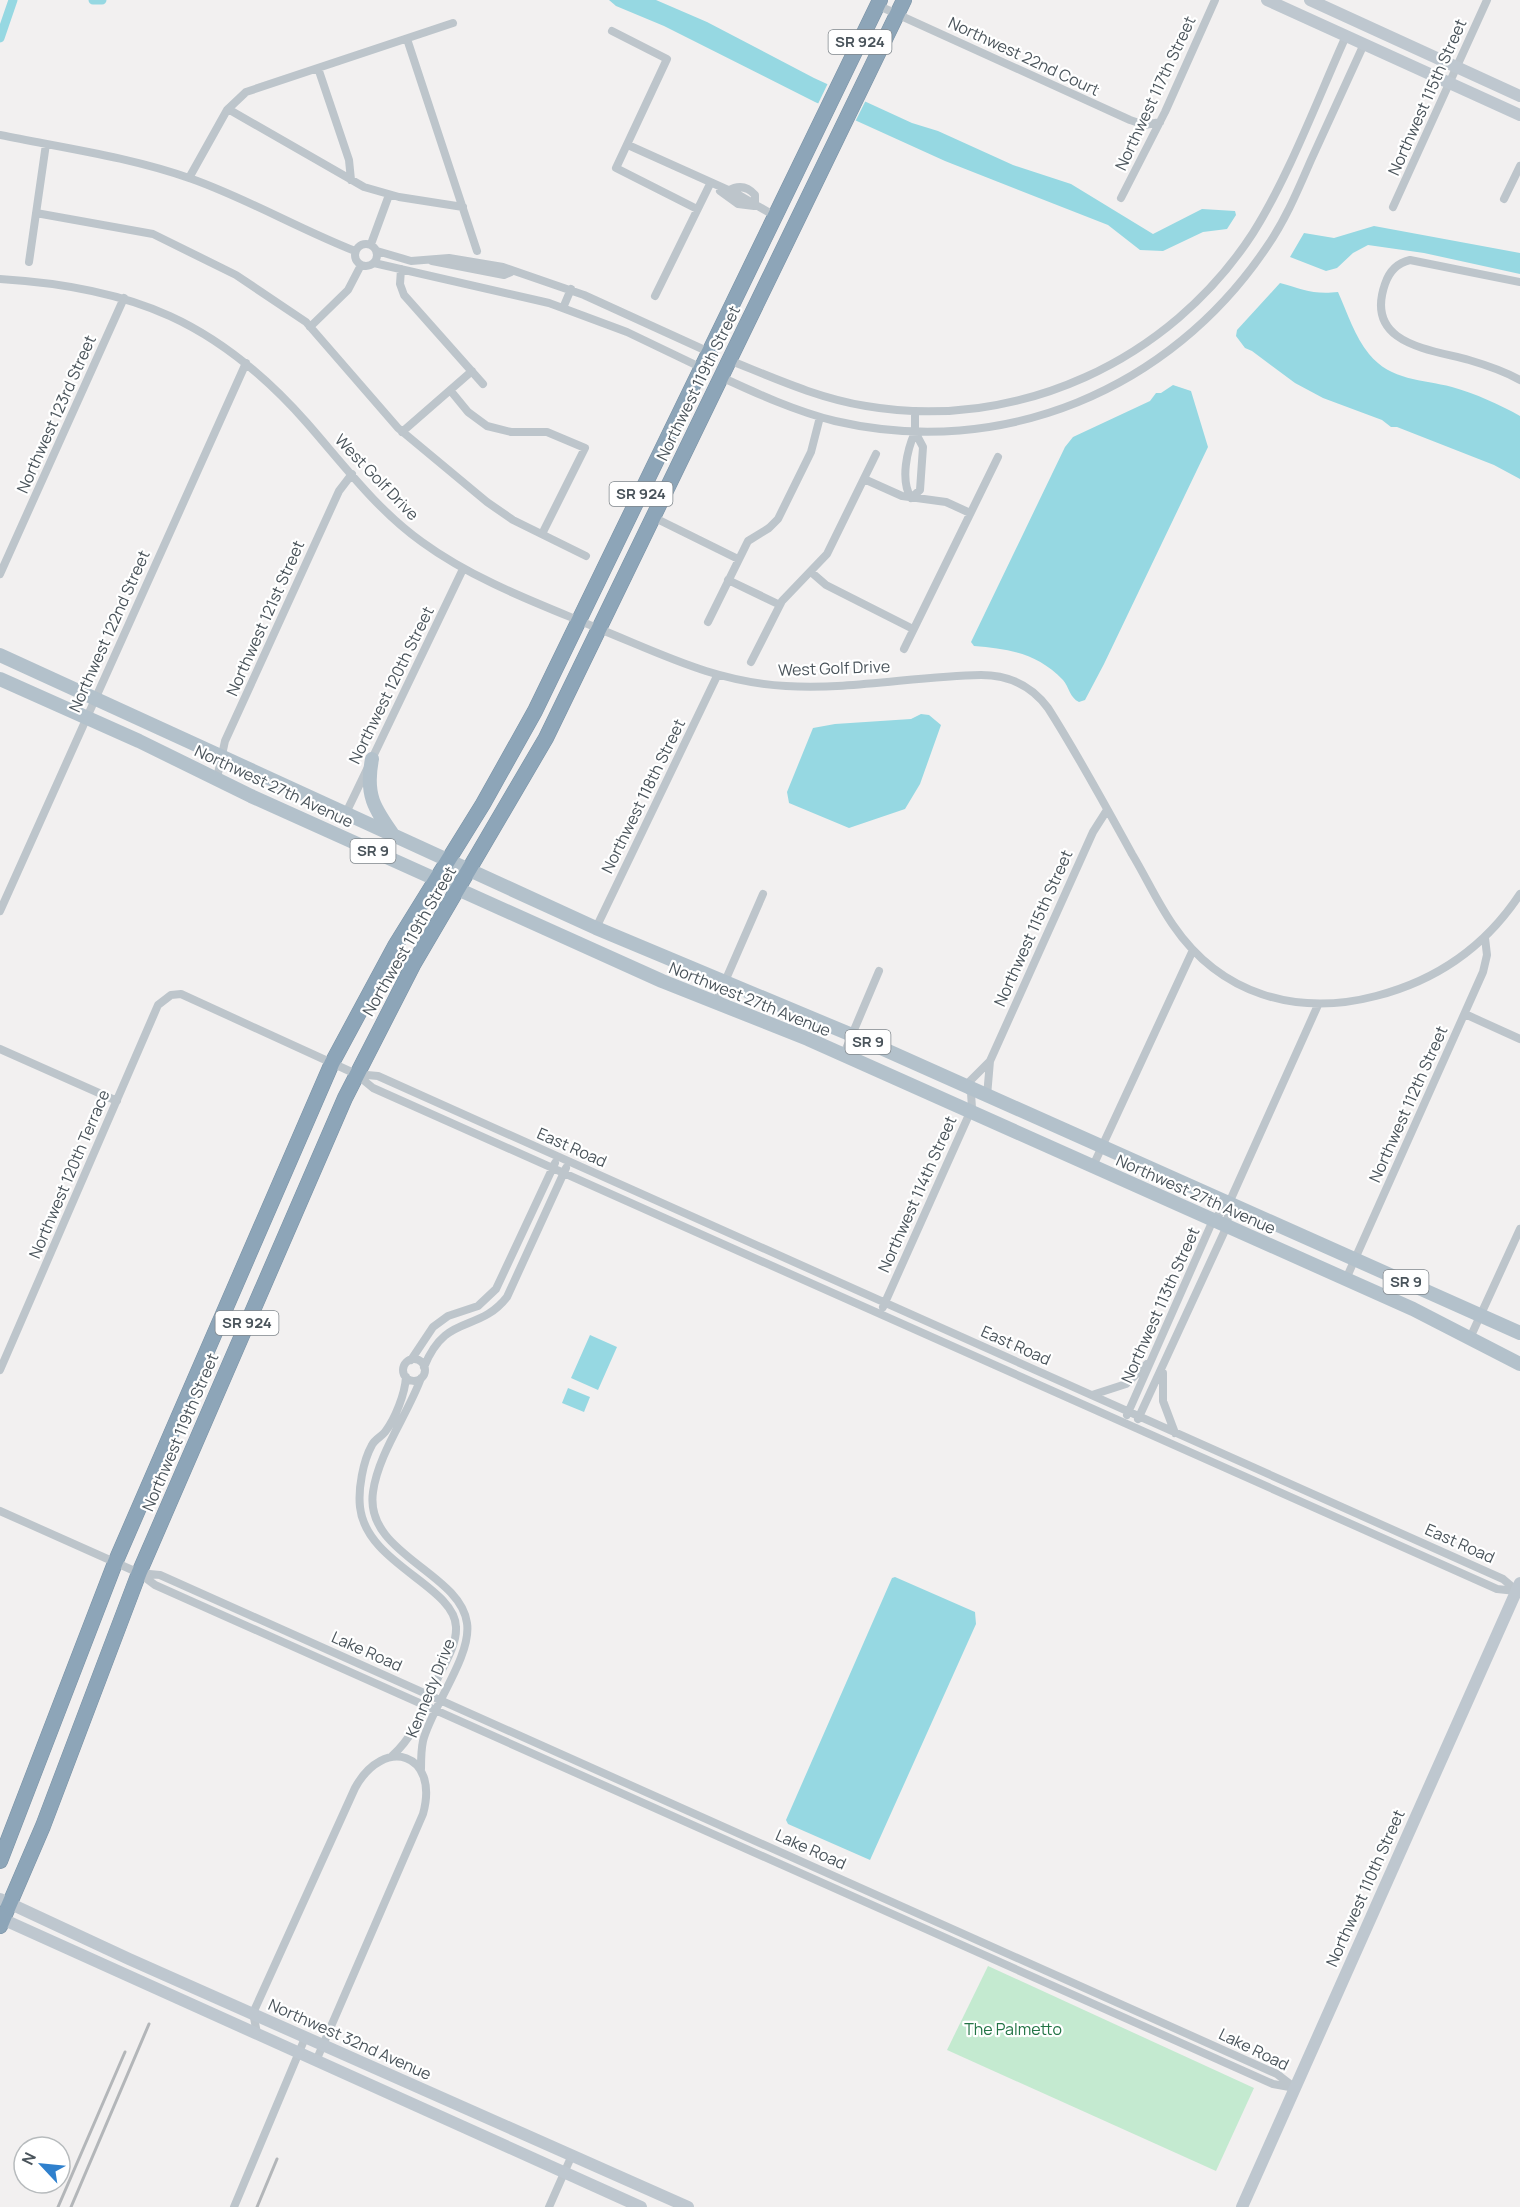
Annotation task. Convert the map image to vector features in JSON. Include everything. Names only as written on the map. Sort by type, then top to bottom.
[{"type":"highway","name":"Northwest 119th Street","points":[[0,1861],[115,1563],[332,1063],[395,946],[510,758],[580,621],[879,3]]},
{"type":"highway","name":"Northwest 119th Street","points":[[1,1921],[5,1901],[43,1826],[139,1573],[356,1074],[413,965],[459,890],[540,748],[901,7]]},
{"type":"highway","points":[[709,352],[729,360]]},
{"type":"highway","points":[[702,368],[721,377]]},
{"type":"main road","points":[[1267,0],[1520,115]]},
{"type":"main road","points":[[1310,0],[1520,96]]},
{"type":"main road","name":"Northwest 27th Avenue","points":[[0,656],[596,928],[852,1035],[1520,1333]]},
{"type":"main road","name":"Northwest 27th Avenue","points":[[0,679],[436,880],[662,981],[843,1056],[1346,1279],[1520,1364]]},
{"type":"main road","points":[[372,759],[368,779],[370,793],[376,811],[396,837]]},
{"type":"main road","name":"Northwest 110th Street","points":[[1242,2207],[1518,1587]]},
{"type":"main road","name":"Northwest 32nd Avenue","points":[[5,1901],[305,2038],[688,2207]]},
{"type":"main road","name":"Northwest 32nd Avenue","points":[[1,1921],[257,2033],[641,2207]]},
{"type":"street","name":"Northwest 117th Street","points":[[1120,198],[1160,122],[1215,0]]},
{"type":"street","name":"Northwest 115th Street","points":[[1393,207],[1487,0]]},
{"type":"street","name":"Northwest 22nd Court","points":[[879,3],[901,7],[1130,120],[1145,125],[1160,122]]},
{"type":"street","points":[[189,178],[228,109],[246,92],[453,23]]},
{"type":"street","points":[[612,31],[667,58],[616,168],[698,209]]},
{"type":"street","points":[[729,360],[818,395],[867,406],[915,411],[984,407],[1048,392],[1080,380],[1124,358],[1185,313],[1229,266],[1257,226],[1280,182],[1346,36]]},
{"type":"street","points":[[407,39],[477,251]]},
{"type":"street","points":[[721,377],[780,403],[820,417],[867,427],[915,432],[1001,425],[1065,408],[1139,372],[1198,329],[1238,286],[1276,232],[1364,44]]},
{"type":"street","points":[[318,68],[349,160],[351,180]]},
{"type":"street","points":[[228,109],[351,180],[389,195],[463,207]]},
{"type":"street","points":[[0,135],[108,156],[189,178],[253,203],[306,231],[355,250]]},
{"type":"street","points":[[29,262],[46,144]]},
{"type":"street","points":[[628,145],[728,191],[737,187],[747,189],[755,195],[755,206]]},
{"type":"street","points":[[1504,199],[1520,166]]},
{"type":"street","points":[[710,184],[738,204],[755,206],[775,216]]},
{"type":"street","points":[[655,296],[710,184]]},
{"type":"street","points":[[374,263],[374,248],[389,195]]},
{"type":"street","points":[[36,213],[160,237],[236,275],[310,327],[402,432],[493,507],[586,556]]},
{"type":"street","points":[[355,250],[363,243],[405,260],[430,261],[504,275],[511,272]]},
{"type":"street","points":[[355,250],[356,260],[361,265],[368,266],[374,263],[523,295],[647,341],[702,368]]},
{"type":"street","points":[[430,261],[454,258],[503,267],[511,272],[571,289],[709,352]]},
{"type":"street","points":[[1520,282],[1416,260],[1397,266],[1385,282],[1382,300],[1383,314],[1388,326],[1400,339],[1419,348],[1477,363],[1520,380]]},
{"type":"street","points":[[310,327],[348,290],[361,265]]},
{"type":"street","points":[[448,279],[452,265]]},
{"type":"street","points":[[401,269],[400,284],[404,295],[483,384]]},
{"type":"street","name":"West Golf Drive","points":[[0,279],[79,287],[124,298],[183,321],[219,342],[246,363],[285,399],[398,523],[463,569],[667,659],[717,676],[756,684],[805,687],[974,675],[1008,678],[1031,689],[1048,708],[1159,903],[1193,950],[1224,976],[1254,991],[1289,1002],[1318,1005],[1361,1000],[1410,985],[1450,966],[1485,938],[1498,925],[1520,894]]},
{"type":"street","points":[[563,308],[571,289]]},
{"type":"street","name":"Northwest 123rd Street","points":[[0,574],[124,298]]},
{"type":"street","name":"Northwest 122nd Street","points":[[0,911],[246,363]]},
{"type":"street","points":[[402,432],[472,371]]},
{"type":"street","points":[[450,390],[468,412],[487,426],[506,431],[547,432],[585,448],[542,534]]},
{"type":"street","points":[[911,498],[906,489],[906,479],[908,447],[915,432],[915,411]]},
{"type":"street","points":[[708,622],[748,541],[770,528],[778,519],[815,442],[820,417]]},
{"type":"street","points":[[911,498],[920,490],[923,447],[915,432]]},
{"type":"street","points":[[751,662],[780,605],[830,550],[876,454]]},
{"type":"street","points":[[904,649],[998,457]]},
{"type":"street","name":"Northwest 121st Street","points":[[217,778],[225,741],[339,491],[352,474]]},
{"type":"street","points":[[864,479],[911,498],[946,502],[970,513]]},
{"type":"street","points":[[906,479],[912,482],[921,479]]},
{"type":"street","points":[[653,517],[738,559]]},
{"type":"street","name":"Northwest 120th Street","points":[[345,815],[463,569]]},
{"type":"street","points":[[811,572],[826,585],[913,629]]},
{"type":"street","points":[[728,580],[780,605]]},
{"type":"street","name":"Northwest 118th Street","points":[[596,928],[717,676]]},
{"type":"street","name":"Northwest 115th Street","points":[[987,1096],[990,1061],[1089,842],[1107,810]]},
{"type":"street","points":[[716,1002],[763,894]]},
{"type":"street","name":"Northwest 112th Street","points":[[1346,1279],[1486,964],[1485,938]]},
{"type":"street","points":[[1093,1166],[1193,950]]},
{"type":"street","points":[[843,1056],[879,971]]},
{"type":"street","name":"East Road","points":[[171,995],[181,994],[356,1074],[373,1088],[1497,1589],[1518,1587]]},
{"type":"street","name":"Northwest 120th Terrace","points":[[0,1370],[158,1005],[171,995]]},
{"type":"street","name":"Northwest 113th Street","points":[[1124,1423],[1150,1361],[1220,1223],[1318,1005]]},
{"type":"street","points":[[1465,1014],[1520,1039]]},
{"type":"street","points":[[0,1049],[117,1101]]},
{"type":"street","name":"Northwest 115th Street","points":[[965,1086],[990,1061]]},
{"type":"street","name":"East Road","points":[[356,1074],[378,1076],[1518,1587]]},
{"type":"street","name":"Northwest 114th Street","points":[[880,1313],[970,1112],[972,1100],[965,1086]]},
{"type":"street","name":"Kennedy Drive","points":[[253,2013],[355,1788],[364,1773],[375,1763],[392,1756],[414,1732],[455,1639],[455,1621],[444,1602],[381,1549],[370,1536],[360,1504],[360,1488],[372,1446],[390,1422],[405,1389],[406,1377],[403,1368],[433,1327],[454,1313],[478,1306],[496,1289],[558,1157]]},
{"type":"street","name":"Kennedy Drive","points":[[316,2061],[423,1814],[427,1788],[421,1769],[423,1742],[467,1637],[466,1618],[457,1599],[388,1539],[380,1528],[374,1512],[372,1495],[380,1470],[433,1347],[452,1329],[491,1312],[507,1297],[569,1162]]},
{"type":"street","name":"Northwest 113th Street","points":[[1135,1427],[1164,1367],[1229,1203]]},
{"type":"street","points":[[1470,1338],[1520,1229]]},
{"type":"street","points":[[411,1360],[419,1360],[424,1367]]},
{"type":"street","points":[[1092,1395],[1126,1384],[1150,1361]]},
{"type":"street","points":[[1164,1367],[1162,1395],[1175,1433]]},
{"type":"street","points":[[406,1377],[414,1381],[421,1378]]},
{"type":"street","points":[[366,1465],[380,1470]]},
{"type":"street","name":"Lake Road","points":[[0,1511],[139,1573],[155,1585],[1273,2084],[1295,2088]]},
{"type":"street","name":"Lake Road","points":[[139,1573],[160,1575],[430,1695],[1277,2074],[1295,2088]]},
{"type":"street","name":"Kennedy Drive","points":[[392,1756],[408,1758],[421,1769]]},
{"type":"street","points":[[253,2013],[257,2033]]},
{"type":"street","points":[[234,2207],[305,2038]]},
{"type":"street","points":[[549,2207],[572,2155]]},
{"type":"green space","name":"The Palmetto","points":[[988,1966],[1254,2088],[1216,2171],[947,2050]]},
{"type":"water","points":[[609,0],[656,0],[707,22],[814,78],[912,123],[938,131],[1013,165],[1071,184],[1153,234],[1202,209],[1235,211],[1236,215],[1227,229],[1203,232],[1163,251],[1140,250],[1108,225],[945,161],[815,102],[664,26],[616,6]]},
{"type":"water","points":[[1374,226],[1520,253],[1520,274],[1424,253],[1368,245],[1353,253],[1337,268],[1326,271],[1290,257],[1304,233],[1334,238]]},
{"type":"water","points":[[1280,283],[1314,292],[1338,292],[1364,347],[1378,363],[1387,369],[1408,378],[1470,393],[1520,416],[1520,479],[1494,465],[1397,427],[1391,427],[1382,420],[1323,398],[1295,383],[1245,348],[1236,336],[1237,330]]},
{"type":"water","points":[[1173,385],[1191,391],[1208,447],[1104,664],[1085,700],[1079,702],[1063,680],[1033,658],[1011,651],[974,646],[971,642],[1065,447],[1073,437],[1150,401],[1156,393],[1161,393]]},
{"type":"water","points":[[921,714],[929,715],[941,725],[920,784],[905,809],[849,828],[789,803],[787,792],[813,728],[835,724],[911,719]]},
{"type":"water","points":[[590,1335],[617,1347],[598,1390],[571,1378]]},
{"type":"water","points":[[568,1388],[590,1397],[584,1412],[562,1403]]},
{"type":"water","points":[[895,1577],[975,1612],[976,1624],[870,1860],[788,1824],[786,1820],[892,1578]]},
{"type":"pier","points":[[829,81],[867,98],[855,122],[817,106]]},
{"type":"waterway","points":[[0,38],[13,0]]},
{"type":"waterway","points":[[93,0],[102,0]]},
{"type":"railway","points":[[71,2207],[149,2024]]},
{"type":"railway","points":[[58,2207],[125,2052]]},
{"type":"railway","points":[[257,2207],[277,2159]]}]
